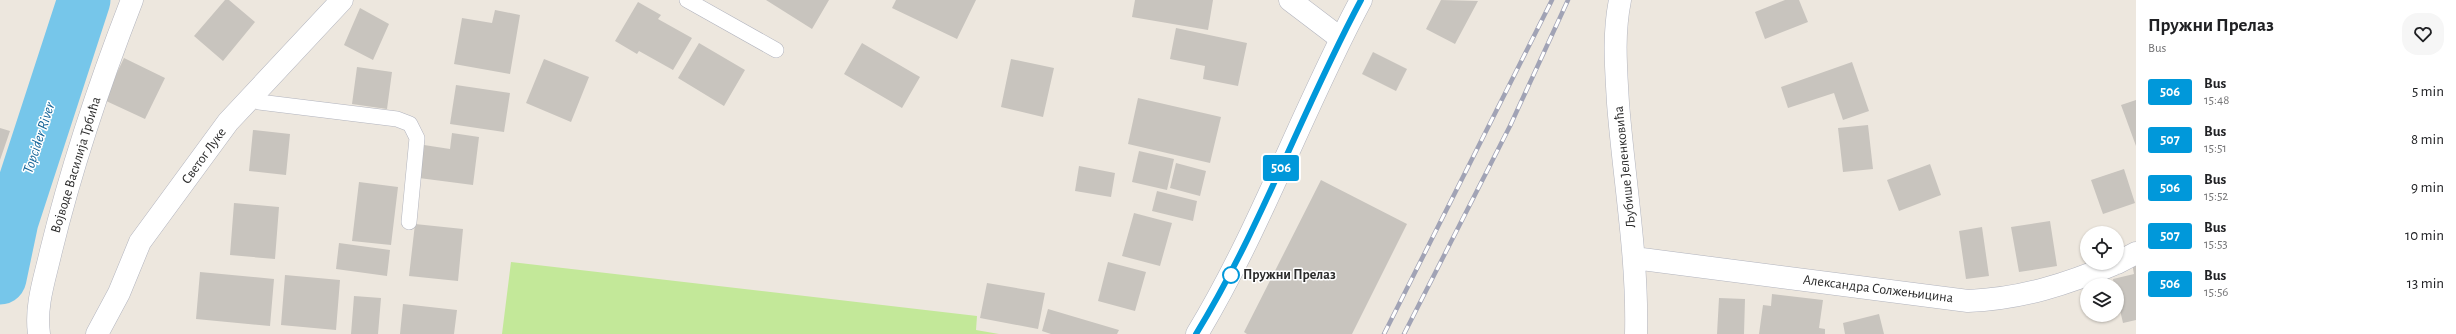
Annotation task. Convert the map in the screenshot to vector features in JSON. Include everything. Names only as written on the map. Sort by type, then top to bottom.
[{"type":"street","name":"Војводе Василија Трбића","points":[[39,334],[40,296],[62,204],[97,94],[132,0]]},
{"type":"street","name":"Светог Луке","points":[[97,334],[120,293],[140,242],[228,122],[342,0]]},
{"type":"street","points":[[1290,0],[1340,38]]},
{"type":"street","points":[[1196,334],[1238,264],[1340,38],[1361,0]]},
{"type":"street","name":"Љубише Јеленковића","points":[[1620,0],[1615,22],[1615,53],[1622,160],[1634,258],[1636,334]]},
{"type":"street","name":"Александра Солжењицина","points":[[2124,259],[2136,253]]},
{"type":"street","name":"Александра Солжењицина","points":[[1634,258],[1968,301],[1994,300],[2049,288],[2098,270]]},
{"type":"lane","points":[[687,0],[776,50]]},
{"type":"lane","points":[[252,97],[259,102],[397,119],[410,124],[417,138],[409,222]]},
{"type":"green space","points":[[511,262],[977,316],[976,330],[999,334],[502,334]]},
{"type":"building","points":[[225,0],[229,0],[255,22],[223,61],[194,36]]},
{"type":"building","points":[[766,0],[829,0],[812,29]]},
{"type":"building","points":[[896,0],[976,0],[957,39],[892,8]]},
{"type":"building","points":[[1135,0],[1213,0],[1208,30],[1132,17]]},
{"type":"building","points":[[1441,0],[1478,1],[1455,44],[1426,29]]},
{"type":"building","points":[[1785,0],[1799,0],[1808,22],[1765,39],[1755,12]]},
{"type":"building","points":[[638,2],[661,15],[658,19],[692,38],[673,70],[639,51],[637,54],[615,41]]},
{"type":"building","points":[[360,8],[389,24],[373,60],[344,45]]},
{"type":"building","points":[[495,10],[520,15],[510,74],[454,64],[462,18],[492,23]]},
{"type":"building","points":[[1176,28],[1247,43],[1238,86],[1203,79],[1205,66],[1170,59]]},
{"type":"building","points":[[699,43],[745,70],[724,106],[678,78]]},
{"type":"building","points":[[862,43],[920,77],[902,108],[844,74]]},
{"type":"building","points":[[1373,52],[1407,69],[1396,91],[1362,74]]},
{"type":"building","points":[[124,58],[165,78],[145,119],[104,100]]},
{"type":"building","points":[[544,59],[589,77],[571,122],[526,103]]},
{"type":"building","points":[[1011,59],[1054,68],[1043,117],[1001,107]]},
{"type":"building","points":[[1852,62],[1869,111],[1843,120],[1834,93],[1788,108],[1781,87]]},
{"type":"building","points":[[357,67],[392,72],[387,109],[352,104]]},
{"type":"building","points":[[456,85],[510,93],[504,132],[450,124]]},
{"type":"building","points":[[1138,98],[1221,117],[1210,163],[1128,144]]},
{"type":"building","points":[[2136,100],[2136,146],[2121,105]]},
{"type":"building","points":[[1868,125],[1873,169],[1843,172],[1838,128]]},
{"type":"building","points":[[0,128],[10,131],[0,160]]},
{"type":"building","points":[[253,130],[290,134],[286,175],[249,171]]},
{"type":"building","points":[[452,133],[479,137],[473,185],[419,178],[424,145],[450,149]]},
{"type":"building","points":[[1139,151],[1174,159],[1167,190],[1132,182]]},
{"type":"building","points":[[1176,163],[1206,171],[1200,196],[1170,188]]},
{"type":"building","points":[[1930,164],[1941,195],[1899,211],[1887,180]]},
{"type":"building","points":[[1079,166],[1115,173],[1111,197],[1075,191]]},
{"type":"building","points":[[2124,169],[2135,203],[2103,214],[2091,180]]},
{"type":"building","points":[[1321,180],[1407,224],[1352,334],[1247,334],[1244,332]]},
{"type":"building","points":[[359,182],[398,187],[391,245],[352,241]]},
{"type":"building","points":[[1157,191],[1197,201],[1193,221],[1152,211]]},
{"type":"building","points":[[234,203],[279,207],[275,259],[230,255]]},
{"type":"building","points":[[1134,213],[1172,223],[1160,266],[1122,256]]},
{"type":"building","points":[[2050,221],[2057,266],[2019,272],[2011,227]]},
{"type":"building","points":[[415,224],[463,229],[458,281],[409,276]]},
{"type":"building","points":[[1982,227],[1989,276],[1966,279],[1959,231]]},
{"type":"building","points":[[339,243],[390,250],[387,276],[336,269]]},
{"type":"building","points":[[1108,262],[1146,272],[1135,311],[1098,301]]},
{"type":"building","points":[[2136,262],[2136,320],[2123,323],[2124,278],[2117,278],[2134,274],[2132,263]]},
{"type":"building","points":[[200,272],[274,279],[270,326],[196,319]]},
{"type":"building","points":[[285,275],[340,280],[336,330],[281,325]]},
{"type":"building","points":[[987,283],[1045,293],[1038,329],[980,318]]},
{"type":"building","points":[[1772,294],[1823,300],[1819,328],[1825,329],[1825,334],[1759,334],[1763,305],[1771,306]]},
{"type":"building","points":[[354,296],[381,298],[378,334],[351,334]]},
{"type":"building","points":[[1719,298],[1745,299],[1744,334],[1717,334]]},
{"type":"building","points":[[403,304],[457,310],[454,334],[400,334]]},
{"type":"building","points":[[1048,309],[1119,330],[1117,334],[1051,334],[1042,331]]},
{"type":"building","points":[[1879,314],[1884,334],[1845,334],[1843,323]]},
{"type":"waterway","name":"Topcider River","points":[[0,278],[12,221],[84,0]]},
{"type":"railway","points":[[1384,334],[1552,0]]},
{"type":"railway","points":[[1404,334],[1510,126],[1568,0]]},
{"type":"bus line","name":"506","points":[[1196,334],[1238,264],[1340,38],[1361,0]]},
{"type":"place","name":"Пружни Прелаз","points":[[1231,275]]}]
